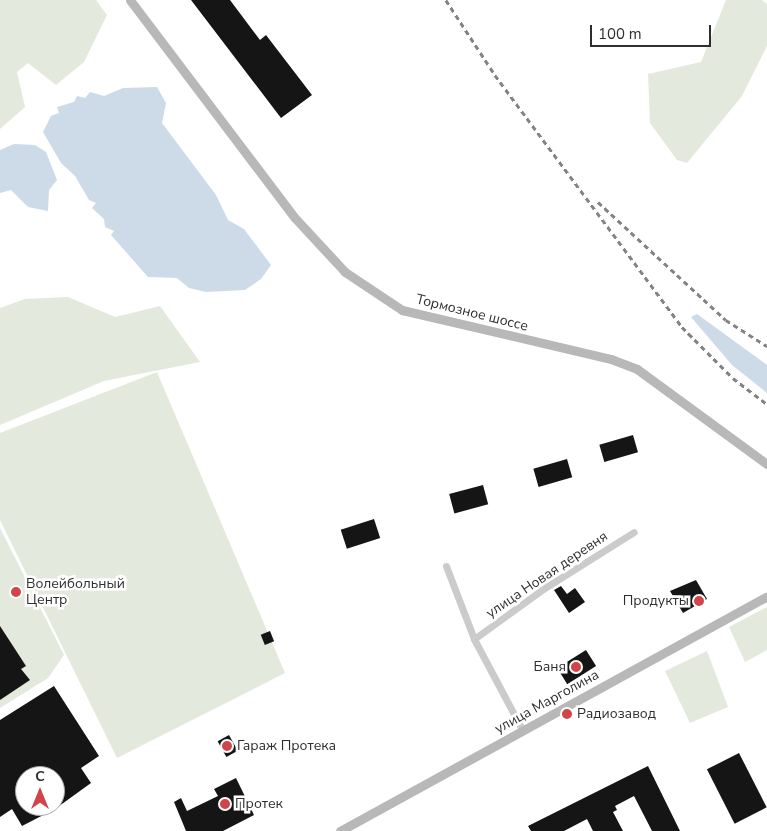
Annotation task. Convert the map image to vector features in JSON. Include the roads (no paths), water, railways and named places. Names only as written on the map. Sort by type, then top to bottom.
[{"type":"street","name":"Тормозное шоссе","points":[[130,0],[295,218],[345,272],[402,310],[611,359],[637,369],[767,464]]},
{"type":"street","name":"улица Новая деревня","points":[[474,639],[543,589],[634,532]]},
{"type":"street","points":[[446,566],[474,639],[523,731]]},
{"type":"street","name":"улица Марголина","points":[[340,831],[767,596]]},
{"type":"water","points":[[157,87],[166,103],[162,123],[216,195],[228,220],[244,229],[271,265],[261,279],[245,290],[206,292],[189,288],[177,278],[148,277],[111,235],[114,231],[105,227],[104,219],[92,208],[96,203],[89,200],[75,176],[61,163],[43,132],[51,116],[59,113],[57,107],[74,102],[77,96],[85,98],[90,92],[104,96],[123,88]]},
{"type":"water","points":[[14,144],[35,145],[46,152],[57,180],[49,190],[48,211],[28,207],[11,190],[0,193],[0,150]]},
{"type":"water","points":[[697,314],[767,365],[767,393],[732,365],[691,317]]},
{"type":"railway","points":[[446,0],[495,75],[682,327],[733,378],[767,404]]},
{"type":"railway","points":[[598,202],[726,320],[767,346]]},
{"type":"place","name":"Волейбольный Центр","points":[[16,592]]},
{"type":"place","name":"Продукты","points":[[699,601]]},
{"type":"place","name":"Баня","points":[[576,667]]},
{"type":"place","name":"Радиозавод","points":[[567,714]]},
{"type":"place","name":"Гараж Протека","points":[[227,746]]},
{"type":"place","name":"Протек","points":[[225,804]]}]
